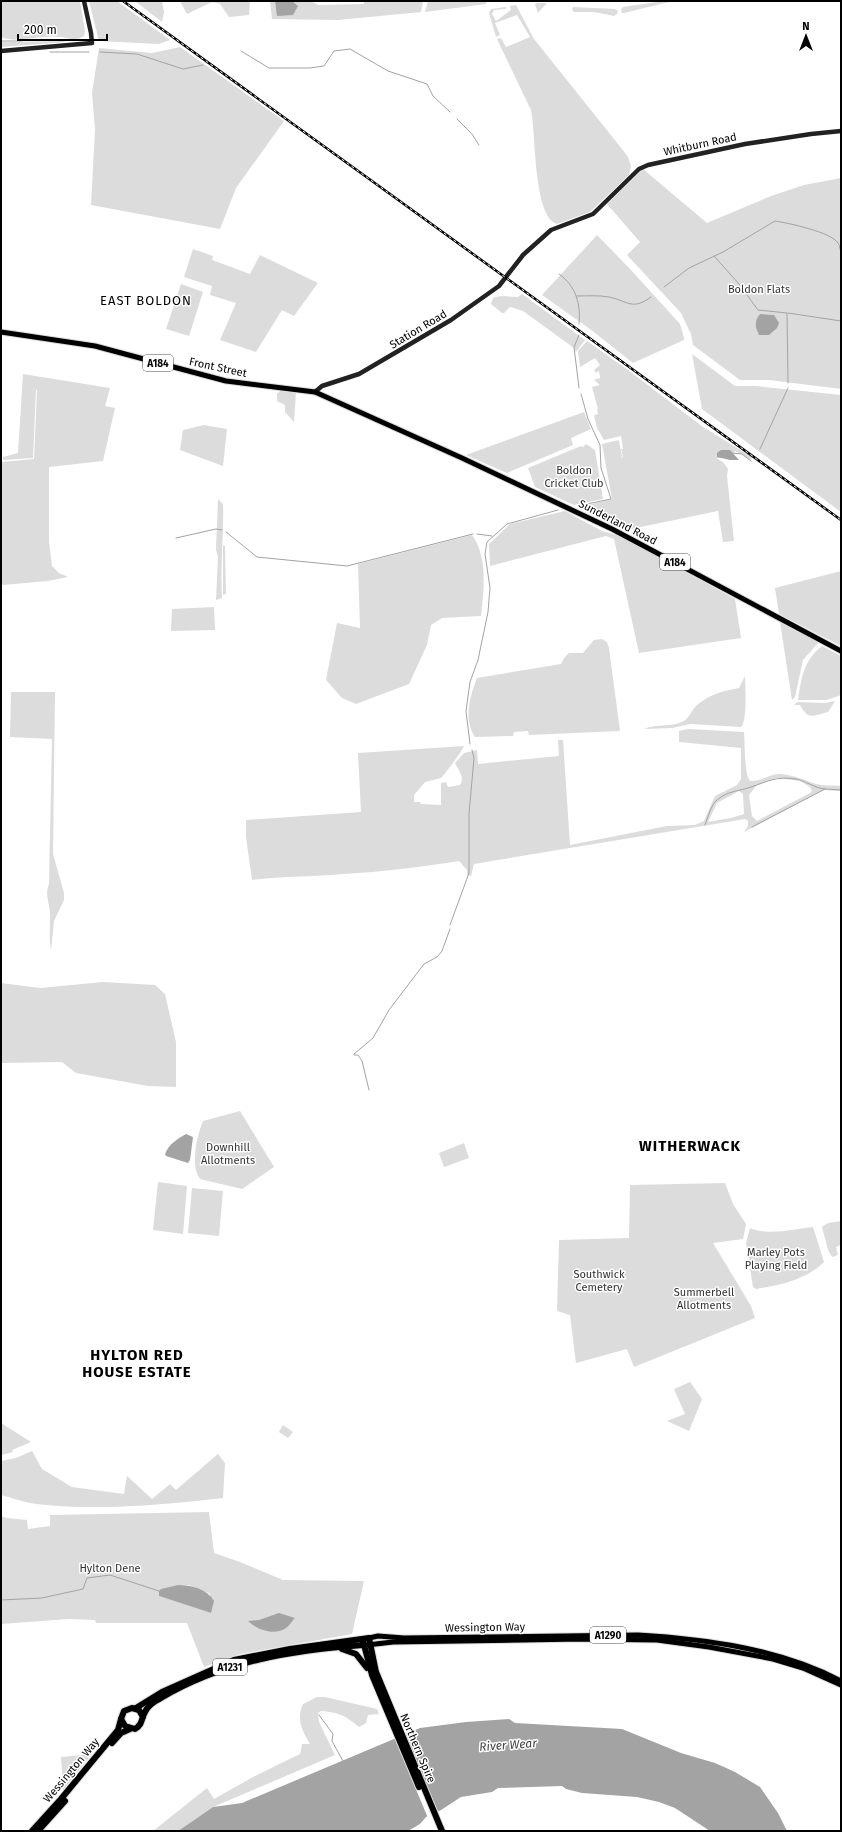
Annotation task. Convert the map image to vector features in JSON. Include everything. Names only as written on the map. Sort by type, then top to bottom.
[{"type":"highway","name":"Wessington Way","points":[[38,1831],[116,1738],[130,1729],[139,1726],[147,1708],[162,1697],[222,1669],[261,1658],[366,1642]]},
{"type":"highway","name":"Wessington Way","points":[[32,1831],[61,1799],[118,1730],[124,1711],[128,1708],[136,1708],[162,1692],[234,1660],[284,1650],[366,1642]]},
{"type":"highway","points":[[366,1642],[374,1673]]},
{"type":"highway","points":[[331,1648],[347,1650],[356,1654],[374,1673]]},
{"type":"highway","name":"Northern Spire","points":[[374,1673],[438,1831]]},
{"type":"highway","name":"Northern Spire","points":[[374,1673],[442,1831]]},
{"type":"highway","points":[[136,1708],[143,1717]]},
{"type":"highway","points":[[121,1719],[125,1726],[130,1729]]},
{"type":"main road","points":[[1,51],[92,43],[84,1]]},
{"type":"main road","name":"Whitburn Road","points":[[518,262],[523,255],[551,230],[593,214],[640,169],[648,165],[745,144],[811,134],[841,132]]},
{"type":"main road","name":"Station Road","points":[[315,392],[322,386],[359,374],[451,320],[499,286],[518,262]]},
{"type":"main road","name":"Front Street","points":[[1,332],[95,346],[226,381],[315,392]]},
{"type":"main road","name":"Sunderland Road","points":[[315,392],[462,458],[612,529],[841,651]]},
{"type":"main road","name":"Wessington Way","points":[[366,1642],[378,1636],[404,1638],[638,1635],[674,1637],[785,1658],[818,1669],[841,1681]]},
{"type":"main road","name":"Wessington Way","points":[[366,1642],[657,1640],[709,1647],[773,1659],[803,1668],[841,1686]]},
{"type":"green space","points":[[1,1],[80,1],[85,31],[84,36],[75,39],[53,36],[15,40],[1,37]]},
{"type":"green space","points":[[89,1],[117,1],[170,40],[159,44],[99,41]]},
{"type":"green space","points":[[135,1],[162,1],[164,12],[162,22]]},
{"type":"green space","points":[[180,1],[250,1],[249,15],[229,17],[220,4],[212,2],[187,14]]},
{"type":"green space","points":[[270,1],[311,1],[318,5],[364,4],[364,1],[423,1],[421,12],[338,20],[272,19]]},
{"type":"green space","points":[[428,1],[486,1],[486,4],[425,12]]},
{"type":"green space","points":[[673,1],[624,13],[622,13],[621,9],[623,7]]},
{"type":"green space","points":[[547,3],[538,13],[535,4]]},
{"type":"green space","points":[[516,5],[534,39],[622,149],[628,157],[631,166],[629,175],[590,212],[557,224],[549,218],[540,191],[531,110],[497,39],[501,38],[506,47],[530,37],[517,15],[495,23],[500,35],[496,37],[489,13],[491,9],[506,7],[506,9],[494,10],[492,14],[496,21],[511,10],[510,6]]},
{"type":"green space","points":[[573,7],[615,9],[618,11],[614,16],[594,12],[574,12],[572,10]]},
{"type":"green space","points":[[1,42],[67,42],[1,47]]},
{"type":"green space","points":[[180,47],[284,121],[236,188],[220,229],[91,205],[95,129],[92,93],[99,48],[152,53]]},
{"type":"green space","name":"Boldon Flats","points":[[643,169],[707,223],[771,196],[804,185],[841,178],[841,389],[769,380],[740,380],[693,345],[691,334],[681,313],[627,255],[640,242],[607,204]]},
{"type":"green space","points":[[597,235],[680,324],[684,340],[633,363],[590,329],[542,295]]},
{"type":"green space","points":[[193,249],[213,256],[212,260],[250,274],[260,255],[318,283],[294,316],[282,310],[256,352],[220,340],[236,303],[210,295],[212,286],[184,277]]},
{"type":"green space","points":[[181,284],[203,292],[189,336],[166,329]]},
{"type":"green space","points":[[522,294],[585,340],[576,352],[574,348],[523,311],[510,307],[502,313],[491,304],[493,298],[496,297],[518,297]]},
{"type":"green space","points":[[587,341],[703,427],[752,457],[751,460],[735,451],[724,458],[716,458],[723,462],[728,469],[727,476],[734,541],[723,542],[718,511],[626,530],[580,507],[612,499],[602,444],[619,440],[622,457],[618,458],[623,457],[621,449],[623,449],[621,436],[604,440],[597,428],[594,415],[598,414],[598,409],[592,387],[600,385],[594,380],[600,378],[599,371],[596,373],[594,370],[600,365],[595,358],[580,367],[578,351]]},
{"type":"green space","points":[[692,354],[735,386],[756,386],[841,395],[841,512],[702,409]]},
{"type":"green space","points":[[23,374],[110,388],[105,406],[115,408],[103,461],[49,467],[49,542],[52,566],[59,573],[68,577],[48,581],[3,585],[1,583],[1,462],[34,459],[37,390],[26,388],[36,390],[33,458],[3,460],[3,457],[18,453]]},
{"type":"green space","points":[[280,391],[296,392],[294,422],[285,412],[285,405],[277,401],[277,394]]},
{"type":"green space","points":[[584,412],[591,429],[571,438],[573,445],[507,473],[466,455]]},
{"type":"green space","points":[[204,425],[227,429],[223,466],[180,450],[183,430]]},
{"type":"green space","name":"Boldon Cricket Club","points":[[586,444],[595,450],[603,499],[574,505],[535,487],[528,468],[581,446],[583,447]]},
{"type":"green space","points":[[218,499],[223,504],[221,574],[222,598],[216,600],[218,557],[216,550]]},
{"type":"green space","points":[[565,511],[602,531],[621,536],[735,599],[741,638],[639,653],[614,539],[606,536],[490,566],[489,544],[510,524]]},
{"type":"green space","points":[[472,535],[481,553],[483,563],[484,585],[481,616],[442,618],[431,625],[427,645],[409,684],[356,704],[342,698],[326,680],[337,623],[360,628],[358,564]]},
{"type":"green space","points":[[223,545],[225,546],[226,594],[223,595]]},
{"type":"green space","points":[[841,571],[841,646],[779,614],[775,588]]},
{"type":"green space","points":[[214,607],[215,630],[171,631],[172,609]]},
{"type":"green space","points":[[780,622],[819,642],[803,660],[795,697],[792,700]]},
{"type":"green space","points":[[602,639],[607,642],[609,648],[620,731],[529,735],[528,731],[514,732],[513,736],[475,737],[469,723],[469,708],[472,692],[477,678],[561,664],[569,653],[583,653],[594,640]]},
{"type":"green space","points":[[822,646],[841,656],[841,695],[827,700],[798,700],[800,684],[807,663]]},
{"type":"green space","points":[[745,676],[745,717],[741,727],[690,724],[672,728],[644,729],[684,721],[696,706],[710,696],[739,688]]},
{"type":"green space","points":[[11,692],[55,692],[53,854],[64,893],[64,900],[54,921],[51,950],[50,913],[47,893],[49,884],[52,739],[10,737]]},
{"type":"green space","points":[[835,701],[828,712],[811,716],[803,710],[800,705],[794,705],[797,702],[825,703]]},
{"type":"green space","points":[[688,729],[744,732],[746,765],[750,781],[776,774],[794,777],[819,785],[841,786],[841,791],[824,790],[744,832],[748,826],[748,821],[745,819],[474,864],[471,876],[467,875],[467,870],[459,861],[372,872],[252,880],[246,837],[246,820],[361,812],[358,753],[464,746],[454,762],[441,778],[425,782],[414,795],[414,802],[420,802],[421,804],[441,805],[441,783],[446,782],[448,787],[460,785],[462,780],[461,774],[455,763],[464,753],[477,750],[478,764],[559,756],[558,740],[563,740],[570,845],[667,826],[695,825],[704,821],[715,796],[737,785],[741,779],[741,748],[679,742],[679,731]],"holes":[[[776,778],[800,781],[810,787],[812,791],[757,821],[752,816],[749,795],[757,785]],[[739,791],[743,794],[744,814],[708,822],[717,803]]]},
{"type":"green space","points":[[103,982],[155,985],[165,994],[176,1042],[176,1087],[148,1086],[76,1073],[62,1062],[1,1063],[1,983],[40,988]]},
{"type":"green space","name":"Downhill Allotments","points":[[240,1111],[274,1167],[242,1189],[200,1179],[195,1166],[195,1159],[197,1142],[203,1121]]},
{"type":"green space","points":[[464,1143],[469,1158],[444,1167],[439,1153]]},
{"type":"green space","points":[[158,1182],[187,1186],[183,1234],[153,1230]]},
{"type":"green space","points":[[725,1183],[733,1204],[746,1224],[743,1239],[713,1243],[751,1306],[755,1318],[634,1367],[627,1349],[576,1363],[570,1315],[557,1311],[559,1240],[629,1238],[630,1185]]},
{"type":"green space","points":[[192,1188],[223,1191],[219,1236],[188,1233]]},
{"type":"green space","points":[[841,1221],[841,1245],[836,1247],[838,1255],[832,1257],[828,1250],[822,1227],[828,1223]]},
{"type":"green space","name":"Marley Pots Playing Field","points":[[813,1227],[824,1262],[809,1273],[792,1281],[756,1289],[753,1287],[746,1243],[750,1228],[765,1232],[773,1232]]},
{"type":"green space","points":[[690,1382],[702,1399],[689,1431],[667,1421],[685,1414],[674,1389]]},
{"type":"green space","points":[[1,1423],[31,1442],[12,1450],[13,1452],[1,1455]]},
{"type":"green space","points":[[283,1425],[293,1432],[288,1438],[279,1432]]},
{"type":"green space","points":[[32,1451],[42,1469],[72,1487],[124,1494],[127,1476],[152,1499],[170,1484],[176,1490],[218,1454],[225,1463],[223,1498],[153,1505],[83,1507],[24,1502],[1,1495],[1,1461],[16,1458]]},
{"type":"green space","name":"Hylton Dene","points":[[209,1512],[214,1553],[283,1580],[364,1581],[352,1634],[240,1654],[204,1667],[187,1623],[96,1623],[95,1620],[69,1619],[1,1624],[1,1516],[27,1520],[28,1529],[50,1526],[50,1515]],"holes":[[[178,1585],[189,1585],[210,1594],[211,1613],[159,1596]]]},
{"type":"green space","points":[[317,1697],[325,1697],[377,1709],[379,1714],[368,1715],[366,1723],[359,1727],[342,1715],[321,1711],[318,1713],[319,1722],[335,1755],[213,1807],[178,1831],[153,1831],[207,1788],[214,1799],[255,1776],[300,1754],[302,1744],[310,1744],[301,1725],[301,1710],[303,1704]]},
{"type":"green space","points":[[92,1754],[63,1790],[61,1757]]},
{"type":"water","points":[[275,1],[292,1],[298,6],[293,15],[277,16]]},
{"type":"water","points":[[760,314],[774,315],[779,323],[777,328],[769,335],[759,335],[756,324]]},
{"type":"water","points":[[721,450],[730,450],[739,460],[730,460],[717,457],[717,453]]},
{"type":"water","points":[[186,1134],[193,1137],[190,1160],[188,1163],[166,1156],[165,1154],[171,1145]]},
{"type":"water","points":[[178,1585],[199,1588],[207,1593],[214,1601],[211,1613],[159,1596],[159,1591],[161,1589]]},
{"type":"water","points":[[279,1613],[295,1618],[287,1627],[277,1632],[266,1631],[256,1627],[248,1621],[259,1620]]},
{"type":"water","name":"River Wear","points":[[509,1719],[515,1723],[622,1729],[681,1753],[715,1763],[735,1772],[760,1787],[778,1813],[787,1831],[710,1831],[675,1808],[659,1802],[637,1797],[582,1793],[566,1789],[562,1786],[498,1788],[492,1792],[461,1797],[441,1810],[426,1817],[420,1824],[408,1831],[178,1831],[213,1807],[242,1803],[420,1728],[466,1722]]},
{"type":"pier","points":[[404,1732],[439,1814],[428,1818],[394,1737]]},
{"type":"waterway","points":[[1,41],[22,41]]},
{"type":"waterway","points":[[241,51],[269,68],[310,68],[324,66],[334,51],[350,49],[388,71],[427,84],[433,96],[450,112]]},
{"type":"waterway","points":[[50,52],[89,52]]},
{"type":"waterway","points":[[100,52],[137,54],[183,69],[203,65]]},
{"type":"waterway","points":[[457,119],[472,134],[479,145]]},
{"type":"waterway","points":[[664,287],[689,268],[723,252],[775,221],[827,235],[838,243],[841,253]]},
{"type":"waterway","points":[[714,256],[739,284],[758,310],[787,313],[788,383]]},
{"type":"waterway","points":[[559,274],[570,284],[576,296],[579,309],[579,324]]},
{"type":"waterway","points":[[577,296],[605,296],[630,304],[639,303],[651,297]]},
{"type":"waterway","points":[[788,313],[841,321]]},
{"type":"waterway","points":[[579,335],[574,347],[579,388]]},
{"type":"waterway","points":[[760,449],[788,388]]},
{"type":"waterway","points":[[581,394],[588,419],[600,445],[601,468],[611,499],[582,505]]},
{"type":"waterway","points":[[732,453],[742,454],[751,461]]},
{"type":"waterway","points":[[470,744],[466,711],[470,682],[478,660],[488,612],[490,588],[485,554],[487,542],[507,524],[558,510]]},
{"type":"waterway","points":[[176,538],[216,529],[222,530]]},
{"type":"waterway","points":[[226,532],[257,557],[347,566],[473,534]]},
{"type":"waterway","points":[[477,534],[492,536]]},
{"type":"waterway","points":[[450,925],[469,873],[469,814],[474,758],[472,750]]},
{"type":"waterway","points":[[705,825],[713,805],[721,797],[729,793],[768,781],[789,778],[803,781],[825,789]]},
{"type":"waterway","points":[[752,827],[825,789],[841,790]]},
{"type":"waterway","points":[[369,1090],[362,1061],[358,1055],[354,1054],[373,1038],[389,1010],[424,964],[437,957],[442,951],[450,929]]},
{"type":"waterway","points":[[1,1600],[42,1598],[83,1589],[87,1578],[110,1575],[159,1591]]},
{"type":"waterway","points":[[319,1715],[333,1734],[332,1741],[343,1761]]},
{"type":"railway","points":[[123,1],[841,520]]},
{"type":"district","name":"EAST BOLDON","points":[[146,300]]},
{"type":"district","name":"WITHERWACK","points":[[690,1146]]},
{"type":"district","name":"HYLTON RED HOUSE ESTATE","points":[[137,1364]]},
{"type":"park label","name":"Southwick Cemetery","points":[[599,1280]]},
{"type":"park label","name":"Summerbell Allotments","points":[[704,1298]]}]
